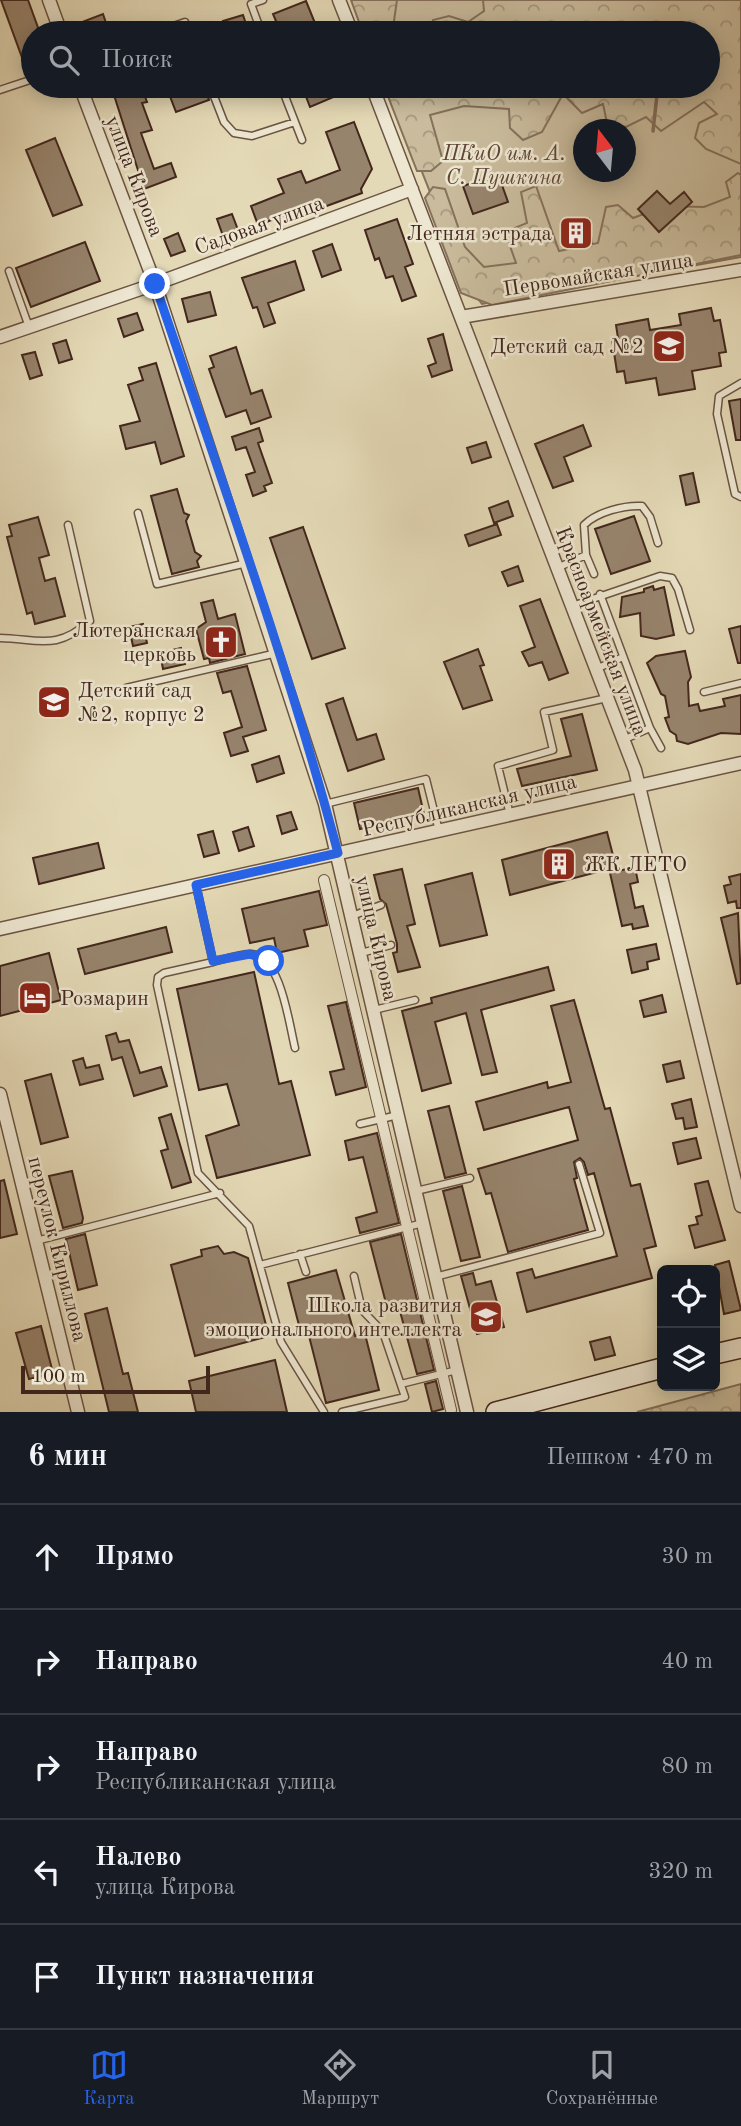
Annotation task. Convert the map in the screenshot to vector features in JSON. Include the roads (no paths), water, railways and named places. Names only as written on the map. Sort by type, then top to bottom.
[{"type":"main road","points":[[720,1353],[741,1348]]},
{"type":"main road","points":[[496,1412],[657,1369]]},
{"type":"street","points":[[49,0],[57,21]]},
{"type":"street","points":[[339,0],[347,21]]},
{"type":"street","name":"улица Кирова","points":[[85,98],[155,284],[249,563],[325,804],[467,1412]]},
{"type":"street","name":"Красноармейская улица","points":[[377,98],[639,786],[738,1176],[741,1206]]},
{"type":"street","name":"Садовая улица","points":[[0,337],[155,284],[412,189]]},
{"type":"street","name":"Первомайская улица","points":[[461,317],[741,270]]},
{"type":"street","name":"Республиканская улица","points":[[0,929],[741,763]]},
{"type":"street","points":[[324,880],[451,1410]]},
{"type":"street","name":"переулок Кириллова","points":[[0,1094],[78,1412]]},
{"type":"lane","points":[[256,21],[251,4],[263,0]]},
{"type":"lane","points":[[0,90],[21,83]]},
{"type":"lane","points":[[215,98],[224,122],[234,133],[252,136],[295,122]]},
{"type":"lane","points":[[286,98],[302,141]]},
{"type":"lane","points":[[9,271],[29,327]]},
{"type":"lane","points":[[741,383],[719,396],[717,414],[735,494],[741,497]]},
{"type":"lane","points":[[594,574],[586,555],[584,525],[590,519],[632,505],[642,506],[650,517],[657,542]]},
{"type":"lane","points":[[138,513],[157,584],[249,563]]},
{"type":"lane","points":[[0,638],[35,643],[51,640],[74,635],[90,621],[68,525]]},
{"type":"lane","points":[[557,568],[586,555]]},
{"type":"lane","points":[[572,606],[600,594],[660,576],[672,578],[690,630]]},
{"type":"lane","points":[[600,594],[650,728],[661,748]]},
{"type":"lane","points":[[126,688],[277,653]]},
{"type":"lane","points":[[596,669],[623,657]]},
{"type":"lane","points":[[704,692],[741,683]]},
{"type":"lane","points":[[510,815],[498,766],[553,750],[544,712],[607,698]]},
{"type":"lane","points":[[623,740],[650,728]]},
{"type":"lane","points":[[325,804],[426,779],[439,831]]},
{"type":"lane","points":[[196,885],[213,961]]},
{"type":"lane","points":[[352,916],[382,905]]},
{"type":"lane","points":[[361,953],[391,945]]},
{"type":"lane","points":[[230,949],[232,958]]},
{"type":"lane","points":[[295,1048],[276,975],[269,961],[250,954],[164,973],[158,977],[157,985],[198,1173],[249,1226],[281,1342],[324,1412]]},
{"type":"lane","points":[[374,1010],[415,1000]]},
{"type":"lane","points":[[360,1124],[398,1115]]},
{"type":"lane","points":[[435,1277],[600,1233],[579,1164]]},
{"type":"lane","points":[[416,1191],[470,1178]]},
{"type":"lane","points":[[36,1241],[219,1193]]},
{"type":"lane","points":[[260,1265],[423,1223]]},
{"type":"lane","points":[[300,1254],[306,1272]]},
{"type":"lane","points":[[342,1412],[405,1397],[383,1332],[362,1310],[354,1276]]},
{"type":"lane","points":[[401,1384],[457,1370]]},
{"type":"waterway","points":[[653,131],[657,98]]},
{"type":"place","name":"Летняя эстрада","points":[[576,233]]},
{"type":"place","name":"Детский сад №2","points":[[669,346]]},
{"type":"place","name":"Лютеранская церковь","points":[[221,642]]},
{"type":"place","name":"Детский сад №2, корпус 2","points":[[54,702]]},
{"type":"place","name":"ЖК ЛЕТО","points":[[559,864]]},
{"type":"place","name":"Розмарин","points":[[35,998]]},
{"type":"place","name":"Школа развития эмоционального интеллекта","points":[[486,1317]]},
{"type":"park label","name":"ПКиО им. А. С. Пушкина","points":[[504,165]]}]
